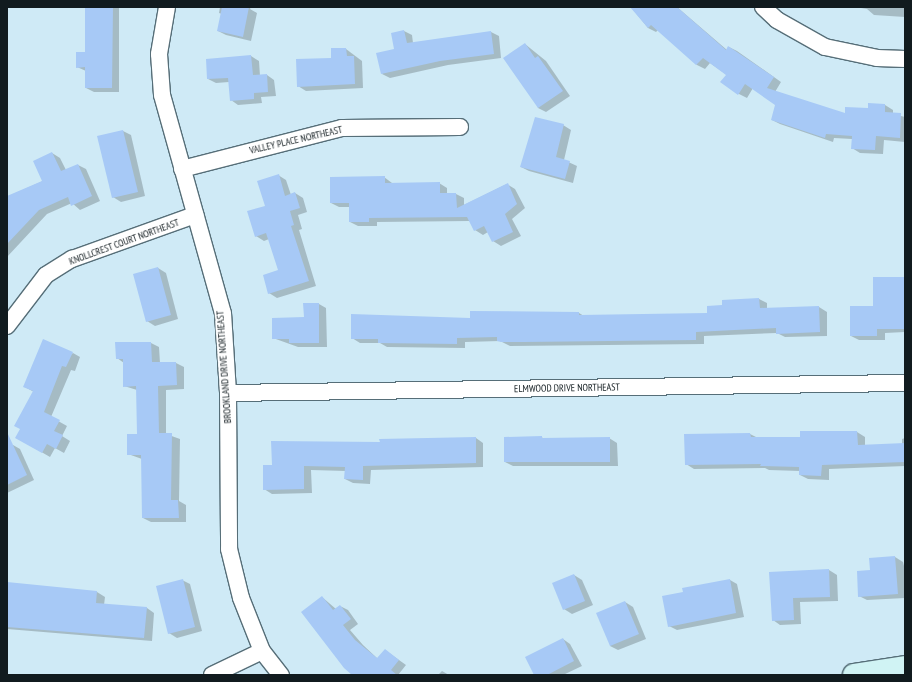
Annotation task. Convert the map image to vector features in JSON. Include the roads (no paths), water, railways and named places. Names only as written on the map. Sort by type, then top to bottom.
[{"type":"street","name":"BROOKLAND DRIVE NORTHEAST","points":[[167,7],[159,54],[162,95],[222,313],[228,393],[229,548],[241,598],[262,651],[281,675]]},
{"type":"street","points":[[763,7],[777,20],[825,47],[877,58],[905,59]]},
{"type":"street","name":"VALLEY PLACE NORTHEAST","points":[[182,169],[342,128],[460,127]]},
{"type":"street","name":"KNOLLCREST COURT NORTHEAST","points":[[7,326],[46,275],[66,263],[196,215]]},
{"type":"street","name":"ELMWOOD DRIVE NORTHEAST","points":[[228,393],[905,383]]},
{"type":"street","points":[[212,675],[262,651]]},
{"type":"street","points":[[854,675],[905,667]]}]
